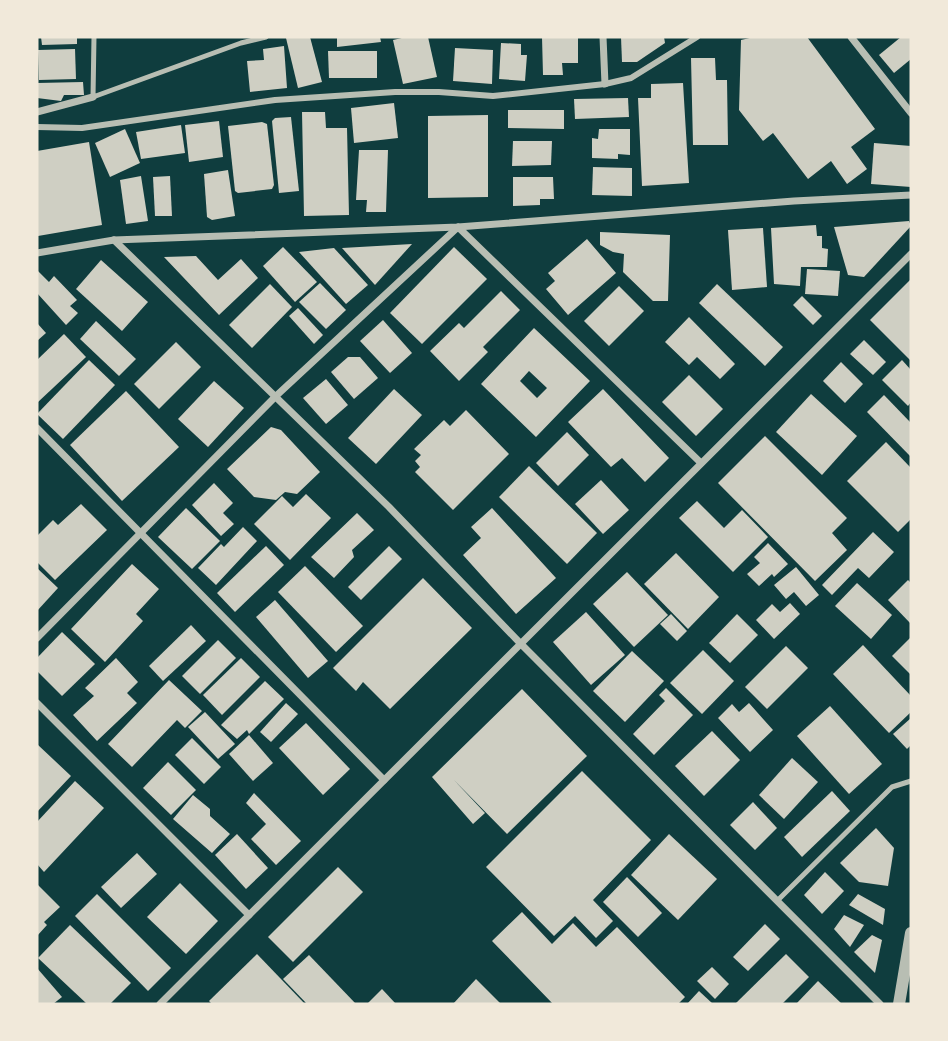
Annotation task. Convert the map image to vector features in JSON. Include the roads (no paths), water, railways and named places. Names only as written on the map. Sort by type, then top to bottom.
[{"type":"street","points":[[603,37],[605,84]]},
{"type":"street","points":[[37,127],[82,128],[275,100],[395,92],[494,96],[605,84],[631,78],[697,37]]},
{"type":"street","points":[[851,37],[911,113]]},
{"type":"street","points":[[37,112],[93,97]]},
{"type":"street","points":[[37,253],[114,240],[458,227],[794,201],[911,195]]},
{"type":"street","points":[[37,638],[276,396],[458,227]]},
{"type":"street","points":[[458,227],[701,463]]},
{"type":"street","points":[[114,240],[389,507],[520,643],[880,1004]]},
{"type":"street","points":[[160,1004],[911,254]]},
{"type":"street","points":[[37,428],[384,780]]},
{"type":"street","points":[[37,703],[249,915]]},
{"type":"street","points":[[899,1004],[911,933]]},
{"type":"lane","points":[[94,37],[93,97],[241,40],[267,37]]},
{"type":"lane","points":[[778,900],[892,787],[911,781]]}]
